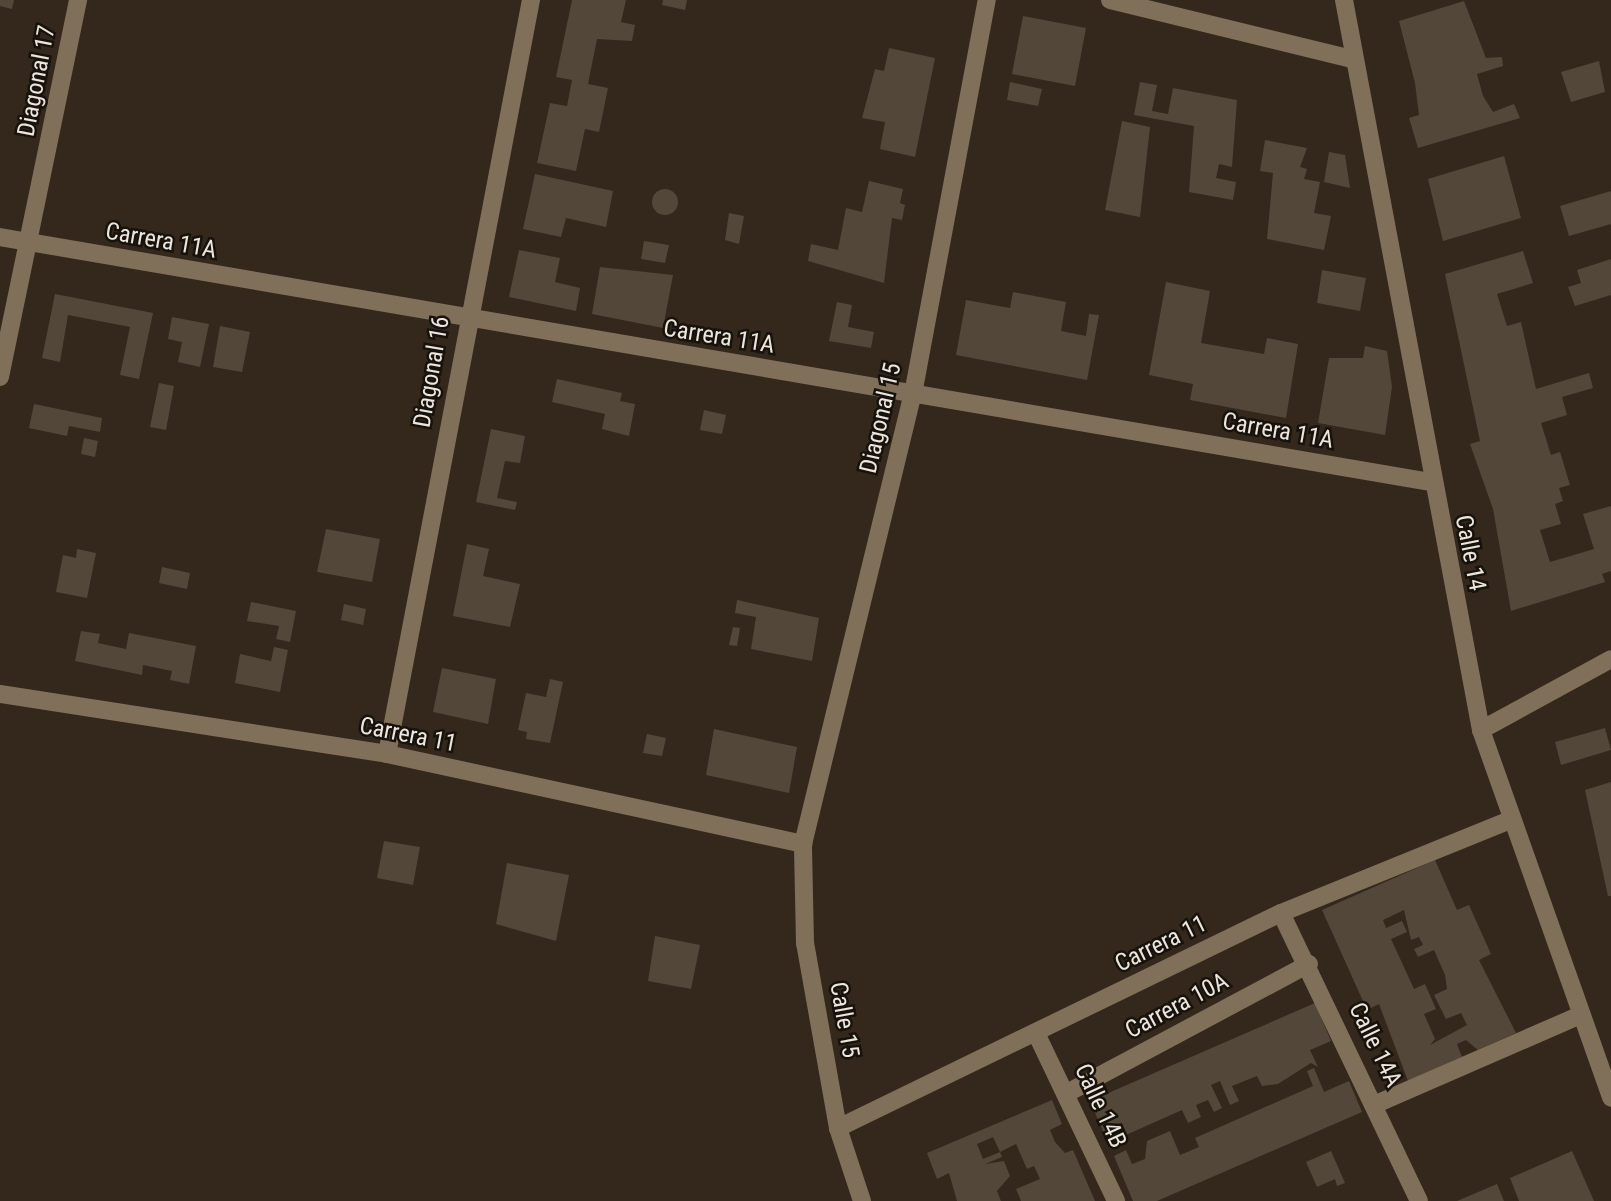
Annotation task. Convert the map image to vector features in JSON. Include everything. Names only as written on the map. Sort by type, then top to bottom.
[{"type":"street","name":"Diagonal 17","points":[[0,377],[30,243],[78,0]]},
{"type":"street","name":"Diagonal 16","points":[[387,754],[466,321],[531,0]]},
{"type":"street","name":"Diagonal 15","points":[[803,844],[913,394],[987,0]]},
{"type":"street","points":[[1110,0],[1352,59]]},
{"type":"street","name":"Calle 14","points":[[1344,0],[1352,59],[1480,730],[1611,1098]]},
{"type":"street","name":"Carrera 11A","points":[[0,237],[466,321],[1431,482]]},
{"type":"street","points":[[1480,730],[1611,659]]},
{"type":"street","name":"Carrera 11","points":[[0,694],[387,754],[803,844]]},
{"type":"street","name":"Carrera 11","points":[[838,1128],[1281,913],[1512,819]]},
{"type":"street","name":"Calle 15","points":[[803,844],[805,943],[838,1128],[862,1201]]},
{"type":"street","name":"Calle 14A","points":[[1281,913],[1309,964],[1419,1201]]},
{"type":"street","name":"Carrera 10A","points":[[1069,1092],[1309,964]]},
{"type":"street","points":[[1376,1104],[1581,1015]]},
{"type":"street","name":"Calle 14B","points":[[1037,1033],[1069,1092],[1116,1201]]},
{"type":"building","points":[[0,0],[14,0],[12,9],[0,6]]},
{"type":"building","points":[[572,0],[626,0],[621,22],[635,25],[632,41],[597,39],[588,84],[608,88],[599,132],[585,129],[576,171],[537,163],[550,103],[567,106],[572,80],[556,77]]},
{"type":"building","points":[[663,0],[687,0],[685,10],[662,5]]},
{"type":"building","points":[[1464,1],[1486,58],[1502,57],[1503,66],[1477,74],[1483,96],[1493,112],[1514,104],[1520,118],[1418,148],[1409,118],[1419,115],[1415,83],[1399,21]]},
{"type":"building","points":[[1023,16],[1086,28],[1075,86],[1012,74]]},
{"type":"building","points":[[889,48],[935,58],[915,157],[880,149],[885,122],[862,118],[875,69],[884,71]]},
{"type":"building","points":[[1599,61],[1605,92],[1571,102],[1561,72]]},
{"type":"building","points":[[1010,82],[1042,89],[1038,106],[1007,100]]},
{"type":"building","points":[[1140,82],[1157,85],[1152,111],[1168,114],[1173,88],[1237,100],[1232,167],[1219,164],[1216,178],[1236,182],[1233,200],[1189,192],[1194,126],[1134,115]]},
{"type":"building","points":[[1122,121],[1150,127],[1140,217],[1105,210]]},
{"type":"building","points":[[1265,140],[1307,148],[1300,167],[1307,169],[1304,179],[1320,182],[1314,213],[1331,216],[1324,250],[1267,239],[1273,173],[1260,171]]},
{"type":"building","points":[[1329,152],[1345,155],[1350,188],[1324,182]]},
{"type":"building","points":[[1504,156],[1521,218],[1443,241],[1428,179]]},
{"type":"building","points":[[535,174],[613,191],[606,227],[566,218],[561,237],[523,229]]},
{"type":"building","points":[[869,181],[903,189],[900,203],[905,205],[902,220],[892,218],[884,283],[808,261],[811,244],[838,250],[846,208],[862,212]]},
{"type":"building","points":[[665,189],[674,193],[678,202],[674,211],[665,215],[656,211],[652,202],[656,193]]},
{"type":"building","points":[[1611,191],[1611,224],[1569,236],[1560,206]]},
{"type":"building","points":[[729,213],[744,216],[739,244],[725,240]]},
{"type":"building","points":[[644,241],[669,245],[665,263],[641,259]]},
{"type":"building","points":[[519,250],[560,258],[555,282],[580,288],[576,311],[509,297]]},
{"type":"building","points":[[1523,251],[1533,283],[1497,294],[1507,326],[1521,322],[1536,389],[1589,373],[1593,388],[1562,397],[1567,415],[1541,423],[1551,455],[1560,452],[1570,485],[1559,488],[1563,501],[1555,504],[1561,524],[1540,530],[1550,562],[1594,549],[1583,514],[1611,506],[1611,571],[1602,574],[1605,582],[1511,611],[1493,509],[1470,444],[1480,441],[1445,274]]},
{"type":"building","points":[[1611,259],[1611,295],[1575,306],[1568,287],[1581,283],[1577,270]]},
{"type":"building","points":[[600,267],[673,275],[663,328],[592,314]]},
{"type":"building","points":[[1322,270],[1366,278],[1360,311],[1317,303]]},
{"type":"building","points":[[1166,282],[1210,291],[1201,343],[1264,354],[1267,338],[1298,344],[1286,418],[1190,400],[1193,384],[1149,375]]},
{"type":"building","points":[[1013,292],[1066,302],[1061,331],[1086,336],[1089,314],[1099,315],[1087,380],[956,355],[966,300],[1010,308]]},
{"type":"building","points":[[55,294],[153,313],[139,379],[120,375],[130,327],[68,315],[60,362],[42,358]]},
{"type":"building","points":[[837,302],[852,305],[848,327],[874,332],[871,348],[829,341]]},
{"type":"building","points":[[172,317],[209,324],[200,367],[178,362],[182,342],[168,339]]},
{"type":"building","points":[[220,326],[250,332],[242,372],[213,367]]},
{"type":"building","points":[[1365,346],[1387,351],[1392,387],[1385,435],[1318,423],[1329,358],[1363,358]]},
{"type":"building","points":[[557,379],[622,393],[620,401],[635,404],[629,436],[602,429],[605,414],[552,402]]},
{"type":"building","points":[[159,383],[174,386],[166,430],[150,427]]},
{"type":"building","points":[[34,404],[102,418],[100,432],[69,426],[67,436],[29,428]]},
{"type":"building","points":[[704,410],[726,415],[722,434],[700,430]]},
{"type":"building","points":[[491,429],[525,436],[520,463],[505,461],[497,498],[517,502],[515,510],[476,502]]},
{"type":"building","points":[[84,438],[98,441],[95,457],[81,454]]},
{"type":"building","points":[[326,529],[380,539],[372,582],[317,572]]},
{"type":"building","points":[[467,544],[489,549],[483,576],[520,584],[510,627],[453,616]]},
{"type":"building","points":[[77,549],[96,553],[87,598],[56,592],[63,555],[76,558]]},
{"type":"building","points":[[162,567],[190,573],[187,589],[159,583]]},
{"type":"building","points":[[737,600],[819,618],[812,661],[751,649],[756,617],[735,613]]},
{"type":"building","points":[[251,602],[296,611],[290,642],[276,639],[279,626],[247,621]]},
{"type":"building","points":[[344,604],[366,609],[363,625],[341,620]]},
{"type":"building","points":[[733,627],[740,628],[737,646],[729,645]]},
{"type":"building","points":[[81,631],[100,634],[98,643],[126,649],[129,633],[196,646],[189,684],[170,680],[172,671],[143,665],[142,675],[75,661]]},
{"type":"building","points":[[274,647],[288,650],[280,692],[235,683],[240,654],[271,661]]},
{"type":"building","points":[[442,668],[496,679],[488,724],[433,712]]},
{"type":"building","points":[[550,679],[563,682],[550,743],[526,739],[527,732],[518,730],[526,693],[546,697]]},
{"type":"building","points":[[1605,728],[1611,750],[1561,765],[1555,742]]},
{"type":"building","points":[[714,729],[797,747],[789,793],[706,775]]},
{"type":"building","points":[[647,734],[666,738],[662,756],[643,753]]},
{"type":"building","points":[[1611,782],[1611,896],[1608,896],[1585,790]]},
{"type":"building","points":[[384,841],[420,847],[413,885],[377,878]]},
{"type":"building","points":[[1435,860],[1457,910],[1469,905],[1491,954],[1479,960],[1516,1033],[1478,1050],[1466,1040],[1457,1044],[1462,1057],[1408,1081],[1379,1004],[1367,1010],[1322,910]],"holes":[[[1404,910],[1411,940],[1419,937],[1423,945],[1414,949],[1418,957],[1434,950],[1445,975],[1447,989],[1434,995],[1446,1019],[1461,1013],[1467,1025],[1430,1045],[1435,1039],[1424,1014],[1436,1009],[1425,984],[1414,989],[1391,939],[1407,932],[1402,921],[1386,928],[1383,920]]]},
{"type":"building","points":[[507,863],[569,875],[556,941],[496,924]]},
{"type":"building","points":[[655,936],[700,945],[691,989],[648,981]]},
{"type":"building","points":[[1315,1003],[1331,1041],[1310,1050],[1318,1067],[1311,1063],[1278,1084],[1262,1086],[1257,1076],[1232,1086],[1239,1101],[1230,1105],[1220,1081],[1211,1085],[1222,1108],[1214,1112],[1208,1100],[1196,1105],[1201,1117],[1188,1123],[1182,1110],[1108,1143],[1090,1101]]},
{"type":"building","points":[[1314,1068],[1324,1092],[1349,1081],[1362,1112],[1157,1201],[1133,1201],[1114,1156],[1126,1150],[1132,1164],[1145,1159],[1147,1141],[1170,1131],[1180,1155],[1199,1147],[1195,1138],[1313,1086],[1307,1071]]},
{"type":"building","points":[[1052,1100],[1062,1124],[1050,1130],[1055,1142],[1065,1153],[1073,1150],[1095,1201],[1021,1201],[1016,1189],[1040,1179],[1034,1166],[1027,1169],[1016,1144],[1000,1152],[1002,1157],[985,1164],[1004,1161],[1010,1176],[997,1191],[1001,1201],[957,1201],[949,1173],[937,1179],[927,1153]],"holes":[[[993,1137],[1000,1152],[983,1159],[977,1144]]]},
{"type":"building","points":[[1331,1151],[1345,1183],[1337,1186],[1335,1179],[1317,1187],[1306,1162]]},
{"type":"building","points":[[1572,1151],[1594,1201],[1519,1201],[1510,1178]]},
{"type":"building","points":[[1497,1184],[1504,1201],[1457,1201]]}]
